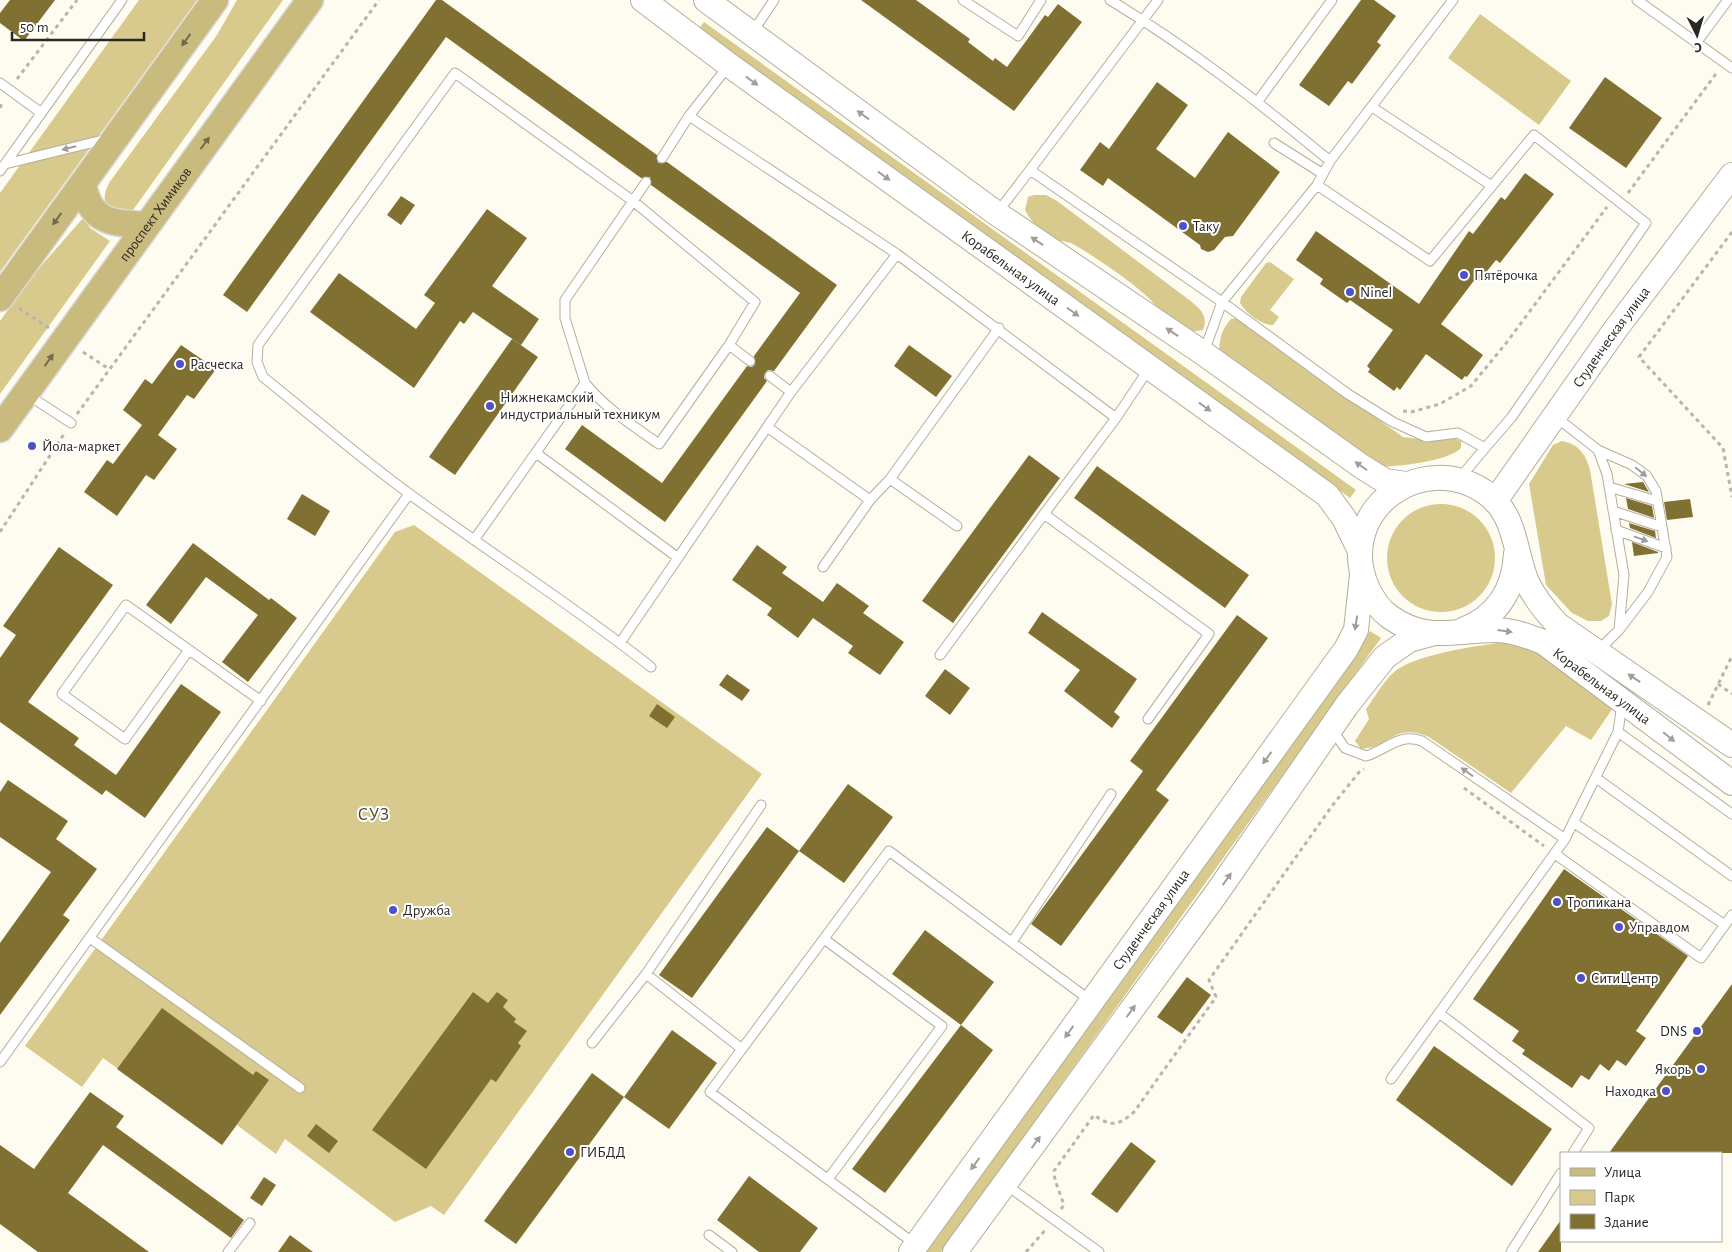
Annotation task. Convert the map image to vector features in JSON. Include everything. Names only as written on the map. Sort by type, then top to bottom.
[{"type":"main road","points":[[0,298],[215,0]]},
{"type":"main road","name":"проспект Химиков","points":[[0,428],[145,225],[310,0]]},
{"type":"main road","name":"Корабельная улица","points":[[643,0],[682,27],[729,65],[1327,495],[1344,518],[1360,551]]},
{"type":"main road","points":[[682,27],[705,0]]},
{"type":"main road","name":"Корабельная улица","points":[[705,0],[996,213],[1203,353],[1375,476],[1385,481],[1406,484]]},
{"type":"main road","name":"Студенческая улица","points":[[1495,501],[1615,330],[1732,175]]},
{"type":"main road","points":[[83,184],[85,195],[94,210],[104,220],[113,224],[145,225]]},
{"type":"main road","name":"Корабельная улица","points":[[1732,745],[1558,625],[1539,604],[1527,581],[1508,519],[1495,501],[1468,483],[1432,477],[1406,484],[1388,495],[1374,511],[1364,530],[1360,551],[1362,575],[1372,597],[1387,616],[1408,628],[1431,634],[1497,630],[1521,633],[1543,642],[1621,698],[1681,747],[1732,783]]},
{"type":"main road","name":"Корабельная улица","points":[[1456,632],[1477,625],[1494,612],[1507,594],[1515,572],[1516,548]]},
{"type":"main road","name":"Студенческая улица","points":[[914,1248],[1346,649],[1356,630],[1362,575]]},
{"type":"main road","points":[[955,1252],[1216,894],[1346,705],[1384,657],[1409,640],[1431,634]]},
{"type":"lane","points":[[2,167],[122,0]]},
{"type":"lane","points":[[752,33],[774,0]]},
{"type":"lane","points":[[963,0],[1018,36],[1041,0]]},
{"type":"lane","points":[[1110,0],[1144,21],[1258,101],[1330,161]]},
{"type":"lane","points":[[996,213],[1144,21],[1158,0]]},
{"type":"lane","points":[[1258,101],[1332,0]]},
{"type":"lane","points":[[1203,353],[1222,302],[1317,185],[1330,161],[1453,0]]},
{"type":"lane","points":[[1637,0],[1728,66]]},
{"type":"lane","points":[[1696,43],[1728,0]]},
{"type":"lane","points":[[662,158],[689,116],[729,65]]},
{"type":"lane","points":[[646,182],[633,201],[595,253],[565,300],[565,318],[585,383],[597,398],[612,411],[659,444],[729,345],[754,302],[633,201],[455,72],[258,345],[257,362],[263,377],[409,494],[651,667]]},
{"type":"lane","points":[[0,83],[40,112]]},
{"type":"lane","points":[[1372,107],[1492,186]]},
{"type":"lane","points":[[689,116],[897,254],[999,328],[1116,418]]},
{"type":"lane","points":[[1317,185],[1430,261],[1534,134],[1646,223],[1511,418],[1458,480]]},
{"type":"lane","points":[[2,167],[116,137]]},
{"type":"lane","points":[[1274,143],[1323,174]]},
{"type":"lane","points":[[1030,170],[1222,302],[1348,394],[1409,431],[1426,438],[1458,433],[1485,448]]},
{"type":"lane","points":[[620,643],[653,597],[677,557],[790,392],[897,254]]},
{"type":"lane","points":[[823,567],[870,500],[890,479],[999,328]]},
{"type":"lane","points":[[729,345],[750,361]]},
{"type":"lane","points":[[940,656],[1116,418],[1150,367]]},
{"type":"lane","points":[[770,376],[790,392]]},
{"type":"lane","points":[[474,540],[585,383]]},
{"type":"lane","points":[[26,394],[70,424]]},
{"type":"lane","points":[[1555,416],[1598,450],[1632,465],[1647,476],[1656,491],[1666,548],[1667,557],[1648,592],[1619,630],[1596,653]]},
{"type":"lane","points":[[767,427],[870,500]]},
{"type":"lane","points":[[1598,450],[1607,474],[1624,576],[1619,630]]},
{"type":"lane","points":[[536,453],[677,557]]},
{"type":"lane","points":[[890,479],[957,526]]},
{"type":"lane","points":[[1609,487],[1657,501]]},
{"type":"lane","points":[[0,1062],[409,494]]},
{"type":"lane","points":[[1613,511],[1662,527]]},
{"type":"lane","points":[[1044,514],[1209,634],[1148,719]]},
{"type":"lane","points":[[1616,530],[1666,548]]},
{"type":"lane","points":[[189,650],[125,739],[62,694],[126,604],[261,702]]},
{"type":"lane","points":[[1391,1079],[1566,839],[1618,732],[1623,708],[1621,698]]},
{"type":"lane","points":[[1346,705],[1336,735],[1351,751],[1366,756],[1402,738],[1422,741],[1566,839]]},
{"type":"lane","points":[[1618,732],[1732,814]]},
{"type":"lane","points":[[1596,778],[1732,876]]},
{"type":"lane","points":[[1012,942],[1111,794]]},
{"type":"lane","points":[[592,1043],[646,974],[761,805]]},
{"type":"lane","points":[[1574,822],[1725,925]]},
{"type":"lane","points":[[914,1248],[828,1179],[710,1092],[889,851],[1092,1001]]},
{"type":"lane","points":[[1555,854],[1701,958],[1732,915]]},
{"type":"lane","points":[[90,938],[300,1088]]},
{"type":"lane","points":[[824,939],[942,1026],[828,1179]]},
{"type":"lane","points":[[646,974],[742,1049]]},
{"type":"lane","points":[[1439,1013],[1589,1128],[1574,1152]]},
{"type":"lane","points":[[1511,1252],[1560,1174]]},
{"type":"lane","points":[[1005,1184],[1099,1252]]},
{"type":"lane","points":[[228,1252],[250,1222]]},
{"type":"lane","points":[[709,1235],[732,1252]]},
{"type":"path","points":[[0,108],[8,89],[34,60],[77,0]]},
{"type":"path","points":[[0,532],[70,424],[379,0]]},
{"type":"path","points":[[1402,411],[1411,412],[1440,404],[1471,386],[1507,342],[1604,209],[1625,197],[1728,66]]},
{"type":"path","points":[[1732,232],[1639,357],[1723,448],[1732,497]]},
{"type":"path","points":[[1704,714],[1732,656]]},
{"type":"path","points":[[1718,684],[1732,694]]},
{"type":"path","points":[[1026,1252],[1064,1204],[1055,1180],[1056,1168],[1094,1115],[1102,1122],[1111,1124],[1120,1122],[1134,1112],[1216,997],[1208,980],[1332,806],[1360,771],[1370,768]]},
{"type":"path","points":[[1463,787],[1555,854]]},
{"type":"green space","points":[[139,0],[197,0],[0,272],[0,193]]},
{"type":"green space","points":[[237,0],[283,0],[128,217],[108,210],[105,196],[109,183],[217,35]]},
{"type":"green space","points":[[1480,14],[1571,81],[1539,125],[1448,58]]},
{"type":"green space","points":[[704,22],[1356,490],[1350,498],[698,30]]},
{"type":"green space","points":[[1046,195],[1057,201],[1188,299],[1204,316],[1205,325],[1203,330],[1188,331],[1176,326],[1140,290],[1093,256],[1073,244],[1059,241],[1044,233],[1025,210],[1028,197]]},
{"type":"green space","points":[[84,217],[90,228],[110,241],[0,394],[0,321],[34,274]]},
{"type":"green space","points":[[1270,262],[1294,279],[1270,310],[1279,317],[1273,325],[1254,318],[1240,303],[1241,297],[1266,263]]},
{"type":"green space","points":[[1236,318],[1403,437],[1430,440],[1454,438],[1461,441],[1461,448],[1455,453],[1434,460],[1377,467],[1219,350],[1224,330],[1231,319]]},
{"type":"green space","points":[[1562,441],[1568,442],[1581,451],[1590,470],[1612,604],[1609,616],[1601,621],[1588,621],[1572,613],[1546,585],[1529,484],[1553,445]]},
{"type":"green space","points":[[1441,504],[1462,508],[1479,520],[1491,537],[1495,558],[1491,579],[1479,596],[1462,608],[1441,612],[1420,608],[1403,596],[1391,579],[1387,558],[1391,537],[1403,520],[1420,508]]},
{"type":"green space","name":"Дружба","points":[[414,525],[762,774],[444,1215],[431,1206],[395,1222],[285,1139],[276,1154],[237,1125],[222,1145],[103,1058],[82,1087],[25,1046],[395,532]]},
{"type":"green space","points":[[1370,631],[1381,638],[941,1252],[925,1252]]},
{"type":"green space","points":[[1517,641],[1540,646],[1613,708],[1591,740],[1566,726],[1511,793],[1429,737],[1417,733],[1407,732],[1400,734],[1379,744],[1361,749],[1355,741],[1369,719],[1366,709],[1390,676],[1405,665],[1453,650]]},
{"type":"building","points":[[10,0],[55,0],[24,41],[0,23],[0,13]]},
{"type":"building","points":[[436,0],[442,0],[657,155],[658,163],[667,162],[837,285],[774,371],[768,370],[765,373],[764,378],[767,381],[665,522],[565,449],[582,425],[662,483],[747,366],[752,367],[755,364],[754,356],[800,293],[651,185],[650,177],[641,178],[446,37],[247,312],[223,295]]},
{"type":"building","points":[[861,0],[916,0],[970,39],[968,42],[993,61],[995,58],[1007,67],[1045,15],[1048,17],[1058,4],[1082,22],[1014,111]]},
{"type":"building","points":[[1361,0],[1374,0],[1396,16],[1377,42],[1381,45],[1352,84],[1348,81],[1329,106],[1299,85]]},
{"type":"building","points":[[1605,77],[1662,118],[1626,168],[1569,128]]},
{"type":"building","points":[[1157,82],[1188,105],[1156,149],[1195,178],[1228,132],[1280,172],[1233,236],[1225,237],[1214,250],[1208,252],[1201,249],[1200,245],[1108,178],[1103,186],[1080,170],[1100,142],[1109,149]]},
{"type":"building","points":[[1525,173],[1554,194],[1500,263],[1496,260],[1479,281],[1476,278],[1441,324],[1483,355],[1467,377],[1465,376],[1462,380],[1426,354],[1400,390],[1397,387],[1394,391],[1368,372],[1370,369],[1367,366],[1393,330],[1350,300],[1347,303],[1320,284],[1323,279],[1296,260],[1316,231],[1419,304],[1469,231],[1473,234],[1501,197],[1505,200]]},
{"type":"building","points":[[401,196],[415,205],[401,225],[387,215]]},
{"type":"building","points":[[487,209],[527,238],[492,286],[539,319],[521,345],[473,312],[464,324],[460,321],[414,388],[310,312],[339,273],[416,329],[435,303],[424,295]]},
{"type":"building","points":[[512,339],[538,357],[455,475],[429,457]]},
{"type":"building","points":[[181,345],[216,369],[194,399],[187,395],[158,435],[177,449],[154,480],[146,475],[117,516],[84,492],[107,460],[113,464],[142,425],[123,410],[145,379],[152,384]]},
{"type":"building","points":[[909,345],[952,376],[936,397],[894,366]]},
{"type":"building","points":[[1029,455],[1060,478],[953,623],[922,601]]},
{"type":"building","points":[[1097,466],[1249,575],[1225,608],[1074,498]]},
{"type":"building","points":[[1643,482],[1649,492],[1624,484]]},
{"type":"building","points":[[302,494],[330,511],[315,536],[287,519]]},
{"type":"building","points":[[1626,498],[1652,506],[1654,518],[1628,509]]},
{"type":"building","points":[[1690,499],[1693,517],[1667,520],[1664,502]]},
{"type":"building","points":[[1629,523],[1655,531],[1656,538],[1630,528]]},
{"type":"building","points":[[1632,542],[1658,552],[1658,553],[1634,556]]},
{"type":"building","points":[[193,543],[269,600],[271,598],[297,618],[248,682],[222,662],[258,615],[206,577],[171,624],[146,605]]},
{"type":"building","points":[[757,545],[787,567],[782,573],[823,602],[837,583],[869,606],[863,613],[904,642],[880,675],[848,653],[853,646],[813,618],[798,638],[767,615],[772,608],[732,580]]},
{"type":"building","points":[[59,547],[113,585],[28,702],[79,738],[74,745],[116,775],[181,684],[221,712],[145,818],[106,790],[102,795],[0,722],[0,658],[16,635],[3,626]]},
{"type":"building","points":[[1042,612],[1137,679],[1114,712],[1120,717],[1112,728],[1064,691],[1080,670],[1028,633]]},
{"type":"building","points":[[1237,615],[1268,638],[1156,790],[1169,800],[1061,946],[1031,924],[1143,771],[1130,761]]},
{"type":"building","points":[[945,669],[970,688],[950,715],[925,696]]},
{"type":"building","points":[[727,674],[750,690],[742,701],[719,685]]},
{"type":"building","points":[[657,704],[675,717],[667,728],[649,716]]},
{"type":"building","points":[[8,780],[68,821],[56,839],[97,869],[63,915],[70,920],[0,1015],[0,943],[51,872],[0,837],[0,792]]},
{"type":"building","points":[[848,784],[893,817],[844,883],[799,851]]},
{"type":"building","points":[[767,827],[799,851],[692,998],[659,975]]},
{"type":"building","name":"СитиЦентр","points":[[1564,869],[1688,956],[1636,1031],[1646,1038],[1626,1066],[1617,1060],[1609,1071],[1600,1064],[1589,1080],[1581,1075],[1572,1088],[1522,1054],[1525,1050],[1512,1041],[1519,1031],[1473,999]]},
{"type":"building","points":[[925,930],[994,982],[961,1025],[892,974]]},
{"type":"building","points":[[1187,977],[1211,995],[1182,1034],[1157,1017]]},
{"type":"building","name":"Якорь","points":[[1732,984],[1732,1153],[1610,1152]]},
{"type":"building","points":[[473,992],[488,1003],[497,992],[508,1000],[503,1007],[516,1019],[514,1022],[527,1031],[518,1043],[521,1046],[496,1082],[491,1079],[426,1169],[372,1130]]},
{"type":"building","points":[[162,1008],[253,1075],[256,1071],[269,1080],[222,1145],[117,1069]]},
{"type":"building","points":[[961,1025],[993,1050],[885,1193],[852,1169]]},
{"type":"building","points":[[672,1030],[717,1063],[669,1129],[624,1097]]},
{"type":"building","points":[[1434,1046],[1552,1129],[1512,1186],[1396,1100]]},
{"type":"building","points":[[592,1073],[624,1097],[516,1244],[484,1221]]},
{"type":"building","points":[[90,1092],[124,1116],[116,1127],[244,1220],[231,1238],[103,1145],[68,1193],[149,1252],[38,1252],[0,1224],[0,1145],[34,1169]]},
{"type":"building","points":[[316,1124],[338,1141],[329,1153],[307,1136]]},
{"type":"building","points":[[1131,1142],[1156,1161],[1117,1213],[1091,1194]]},
{"type":"building","points":[[749,1176],[818,1228],[800,1252],[759,1252],[717,1220]]},
{"type":"building","points":[[264,1177],[276,1185],[262,1206],[250,1198]]},
{"type":"building","points":[[1560,1221],[1561,1252],[1538,1252]]},
{"type":"building","points":[[290,1235],[313,1252],[278,1252]]},
{"type":"place","name":"Таку","points":[[1183,226]]},
{"type":"place","name":"Пятёрочка","points":[[1464,275]]},
{"type":"place","name":"Ninel","points":[[1350,292]]},
{"type":"place","name":"Расческа","points":[[180,364]]},
{"type":"place","name":"Нижнекамский индустриальный техникум","points":[[490,406]]},
{"type":"place","name":"Йола-маркет","points":[[32,446]]},
{"type":"place","name":"Тропикана","points":[[1557,902]]},
{"type":"place","name":"Дружба","points":[[393,910]]},
{"type":"place","name":"Управдом","points":[[1619,927]]},
{"type":"place","name":"СитиЦентр","points":[[1581,978]]},
{"type":"place","name":"DNS","points":[[1697,1031]]},
{"type":"place","name":"Якорь","points":[[1701,1069]]},
{"type":"place","name":"Находка","points":[[1666,1091]]},
{"type":"place","name":"ГИБДД","points":[[570,1152]]},
{"type":"district","name":"СУЗ","points":[[374,814]]}]
